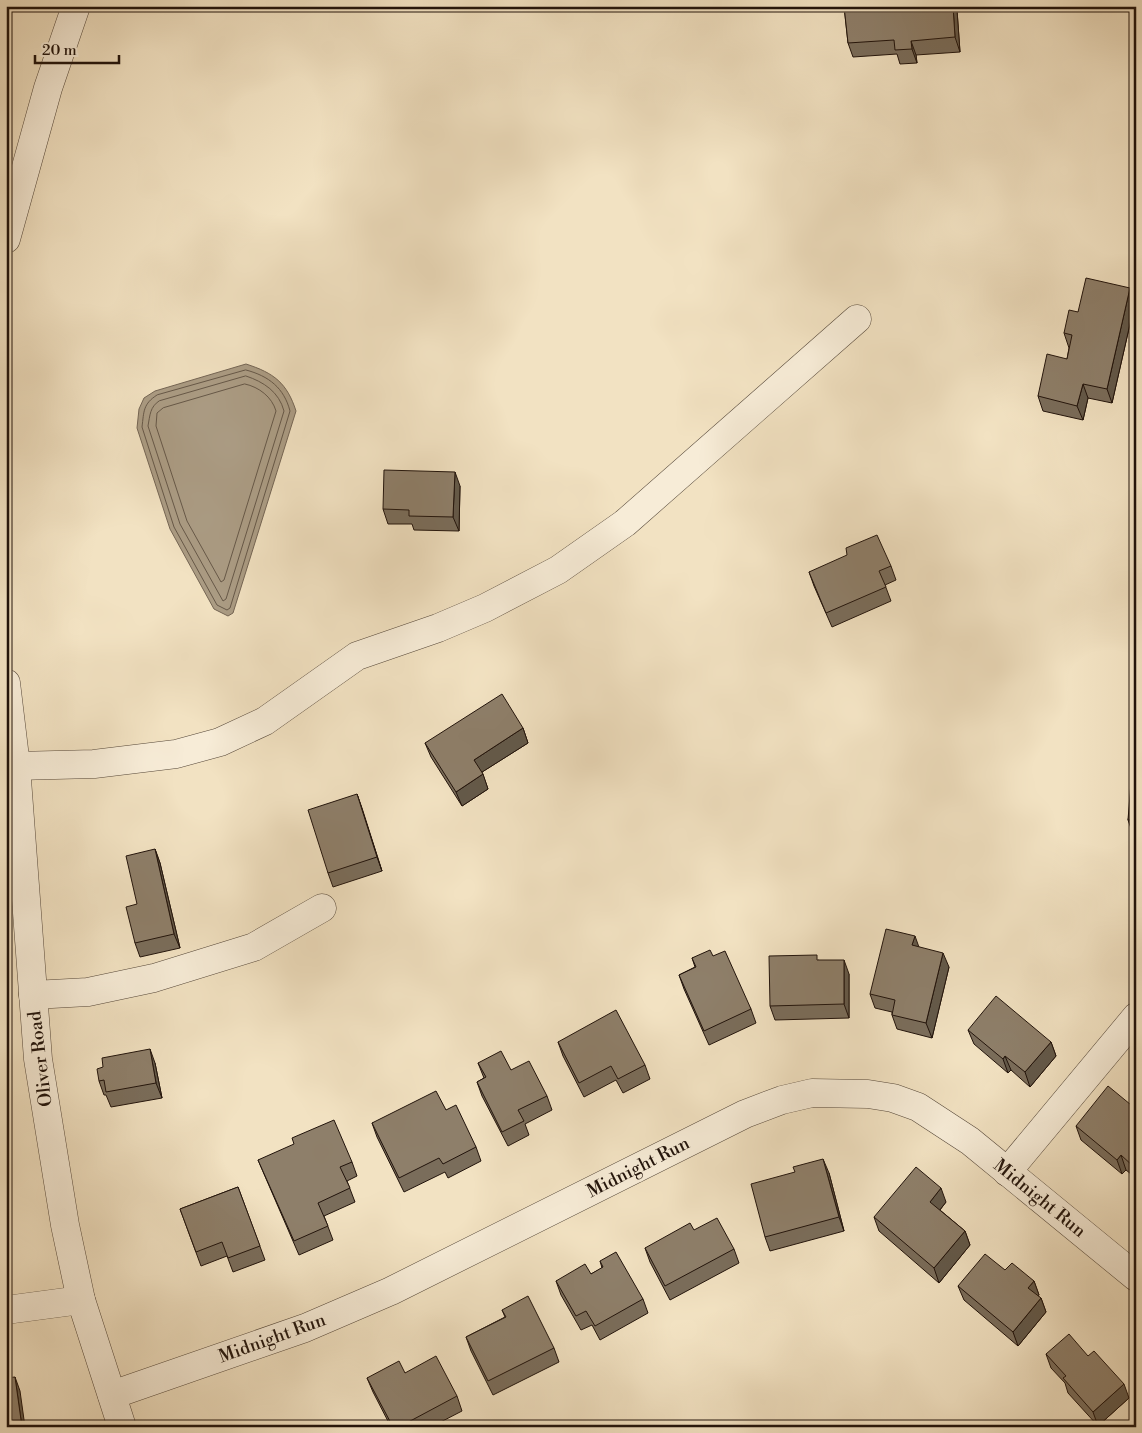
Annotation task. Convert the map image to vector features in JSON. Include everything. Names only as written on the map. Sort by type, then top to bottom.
[{"type":"street","points":[[6,239],[48,88],[76,6]]},
{"type":"street","points":[[16,766],[94,764],[176,754],[220,742],[265,721],[357,656],[438,628],[485,608],[558,570],[625,523],[857,318]]},
{"type":"street","name":"Oliver Road","points":[[6,684],[16,766],[39,1069],[65,1225],[81,1300],[122,1427]]},
{"type":"street","points":[[33,995],[88,992],[154,978],[254,947],[322,908]]},
{"type":"street","points":[[1007,1172],[1136,1017]]},
{"type":"street","name":"Midnight Run","points":[[112,1395],[305,1328],[384,1294],[745,1114],[782,1100],[812,1093],[868,1094],[893,1098],[918,1107],[970,1141],[1136,1277]]},
{"type":"street","points":[[6,1310],[81,1300]]},
{"type":"water","points":[[246,364],[272,375],[278,380],[284,386],[296,411],[233,613],[228,616],[214,609],[170,529],[137,428],[139,409],[144,398],[155,391]]},
{"type":"building","points":[[844,6],[953,6],[955,37],[911,41],[912,49],[895,50],[894,40],[848,43]]},
{"type":"building","points":[[1086,278],[1130,288],[1107,389],[1083,384],[1077,406],[1038,396],[1047,354],[1067,359],[1072,335],[1064,333],[1069,310],[1078,312]]},
{"type":"building","points":[[384,470],[455,472],[453,517],[409,516],[409,510],[383,509]]},
{"type":"building","points":[[877,535],[891,566],[879,571],[886,587],[826,613],[809,572],[847,555],[846,548]]},
{"type":"building","points":[[502,694],[523,728],[474,760],[483,774],[456,792],[425,743]]},
{"type":"building","points":[[1131,782],[1136,783],[1136,820],[1128,820]]},
{"type":"building","points":[[357,794],[377,857],[328,873],[308,810]]},
{"type":"building","points":[[155,849],[174,934],[135,943],[126,907],[137,904],[126,856]]},
{"type":"building","points":[[886,929],[915,936],[912,945],[943,953],[926,1023],[892,1015],[895,1000],[870,994]]},
{"type":"building","points":[[710,950],[713,956],[725,951],[751,1009],[704,1031],[679,975],[696,967],[692,958]]},
{"type":"building","points":[[817,955],[817,960],[844,960],[844,1004],[770,1006],[769,956]]},
{"type":"building","points":[[996,996],[1051,1042],[1025,1072],[1005,1056],[1003,1059],[968,1030]]},
{"type":"building","points":[[616,1010],[645,1065],[618,1079],[611,1066],[579,1083],[558,1042]]},
{"type":"building","points":[[150,1049],[156,1083],[106,1092],[104,1080],[99,1081],[97,1069],[103,1067],[102,1058]]},
{"type":"building","points":[[501,1051],[511,1070],[529,1061],[547,1096],[518,1110],[524,1121],[502,1132],[477,1082],[486,1077],[478,1063]]},
{"type":"building","points":[[1108,1086],[1136,1109],[1136,1165],[1134,1167],[1121,1155],[1117,1160],[1076,1126]]},
{"type":"building","points":[[436,1091],[446,1110],[456,1105],[476,1147],[443,1164],[439,1158],[399,1178],[372,1123]]},
{"type":"building","points":[[334,1120],[352,1162],[340,1167],[350,1188],[318,1203],[328,1226],[294,1241],[258,1160],[294,1144],[292,1138]]},
{"type":"building","points":[[823,1159],[839,1217],[765,1237],[751,1184],[795,1172],[793,1167]]},
{"type":"building","points":[[916,1167],[941,1188],[930,1202],[965,1231],[934,1268],[874,1217]]},
{"type":"building","points":[[238,1187],[260,1246],[228,1258],[222,1242],[196,1252],[180,1209]]},
{"type":"building","points":[[717,1218],[734,1249],[665,1286],[645,1248],[690,1223],[694,1230]]},
{"type":"building","points":[[616,1252],[643,1299],[595,1326],[586,1311],[576,1316],[556,1281],[585,1264],[591,1274],[603,1267],[600,1261]]},
{"type":"building","points":[[985,1254],[1005,1270],[1012,1263],[1034,1281],[1028,1288],[1041,1298],[1013,1332],[958,1286]]},
{"type":"building","points":[[528,1296],[554,1348],[488,1381],[466,1337],[506,1317],[502,1310]]},
{"type":"building","points":[[1069,1334],[1088,1356],[1094,1351],[1124,1384],[1093,1412],[1063,1378],[1066,1376],[1046,1354]]},
{"type":"building","points":[[436,1356],[457,1396],[399,1427],[393,1427],[367,1378],[399,1361],[405,1373]]},
{"type":"building","points":[[15,1377],[22,1427],[6,1427],[6,1378]]}]
